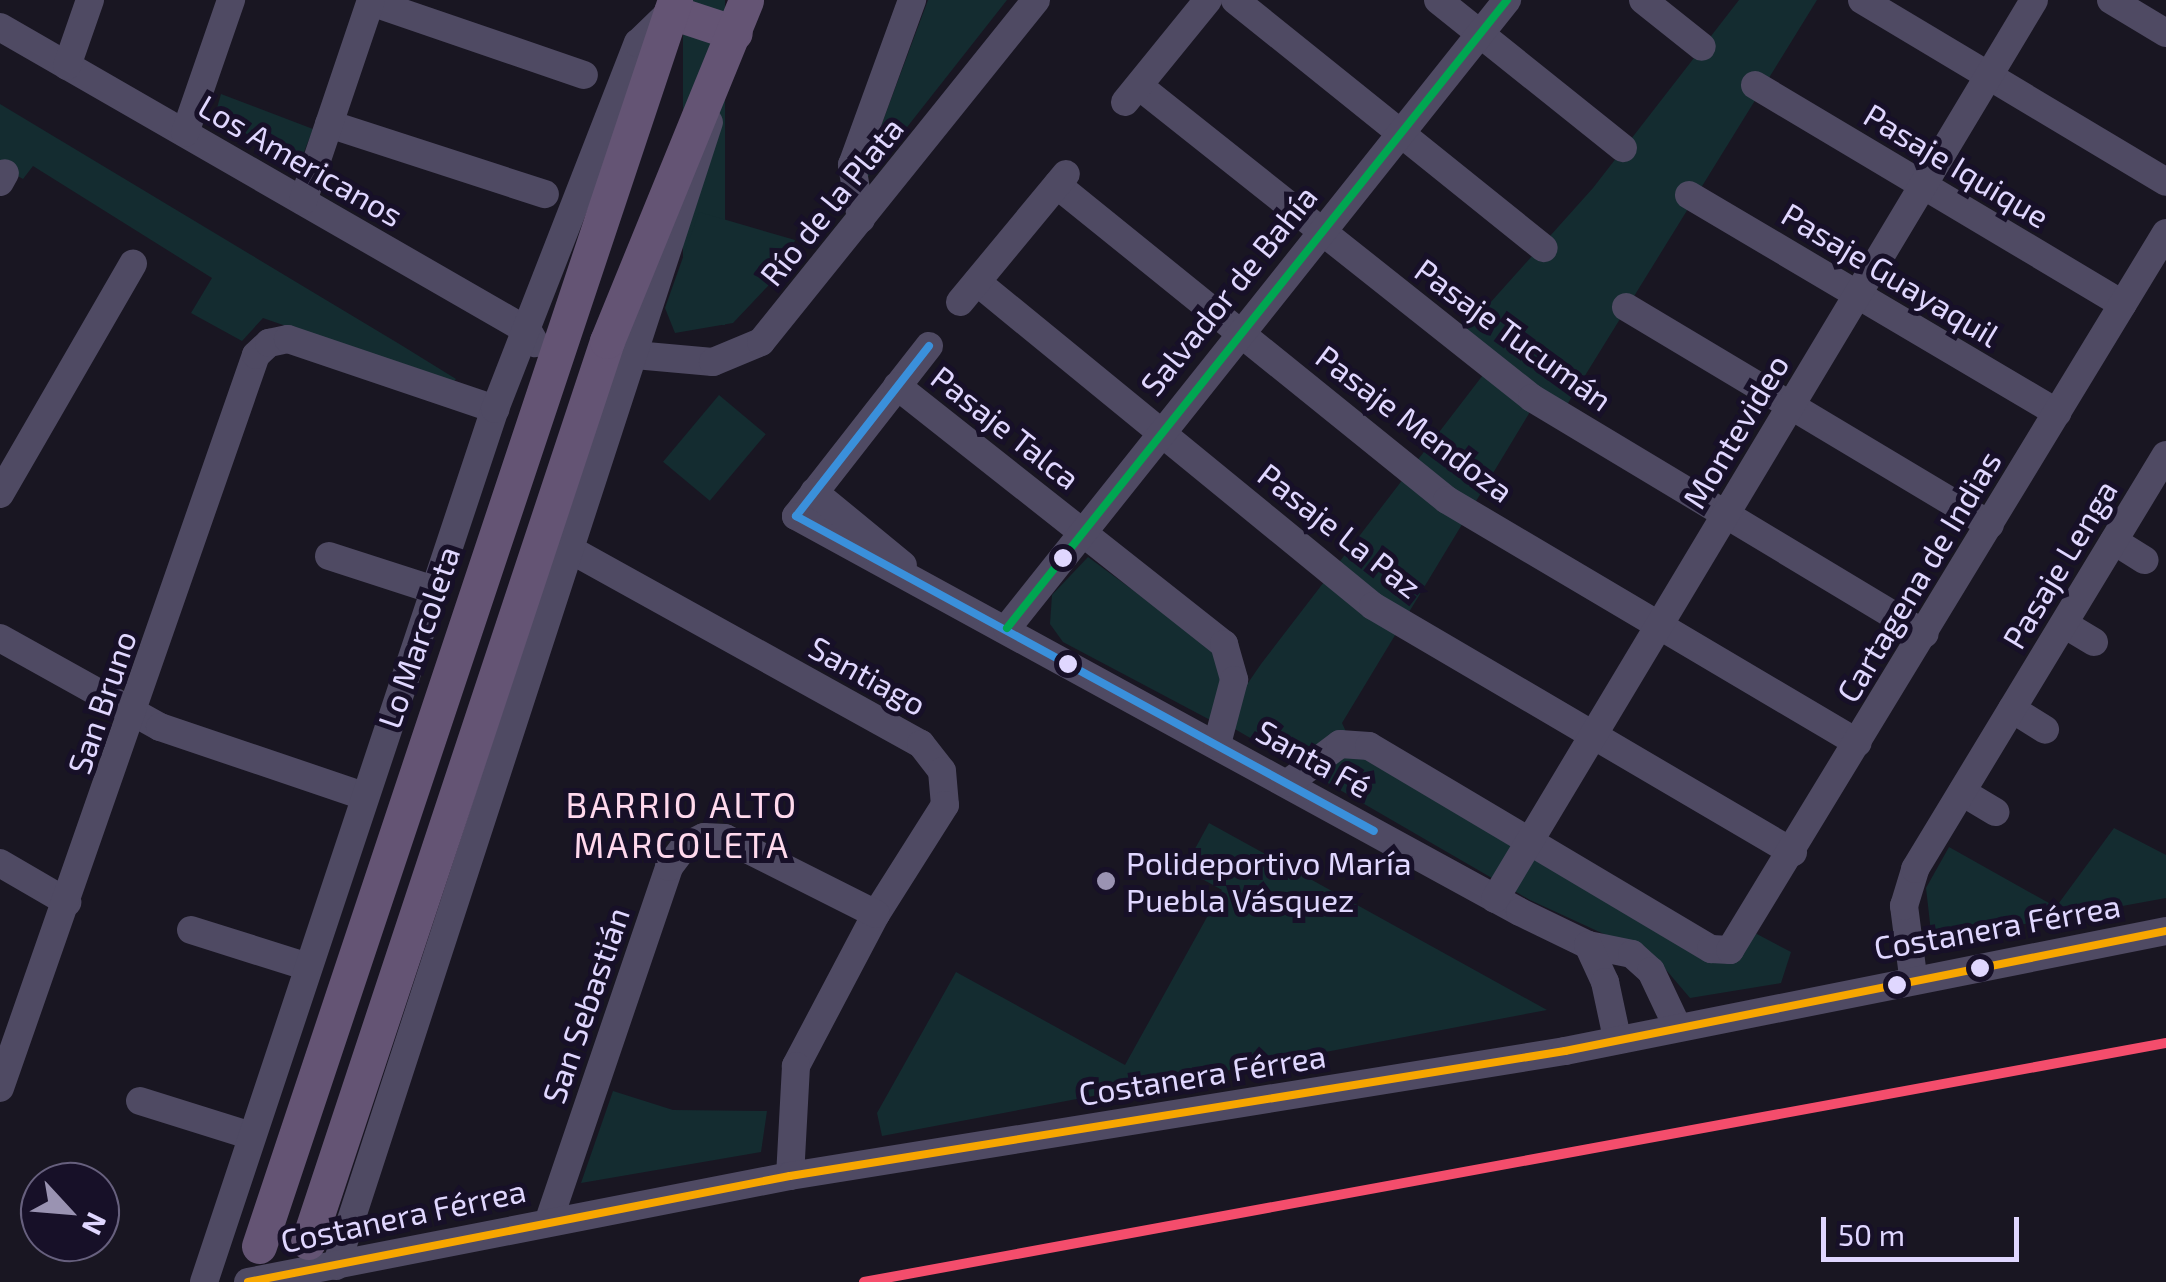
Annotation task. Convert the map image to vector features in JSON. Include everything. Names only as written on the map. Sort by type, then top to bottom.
[{"type":"main road","points":[[308,1242],[607,342],[740,16],[673,6]]},
{"type":"main road","name":"Lo Marcoleta","points":[[260,1246],[673,6]]},
{"type":"street","points":[[68,66],[90,0]]},
{"type":"street","points":[[185,133],[231,0]]},
{"type":"street","points":[[861,218],[852,166],[912,0]]},
{"type":"street","name":"Río de la Plata","points":[[635,354],[699,363],[750,350],[1036,0]]},
{"type":"street","name":"Pasaje Tucumán","points":[[1208,0],[1132,94],[1321,232],[1532,398],[1924,634]]},
{"type":"street","points":[[1235,0],[1399,136],[1544,248]]},
{"type":"street","points":[[1438,0],[1623,148]]},
{"type":"street","name":"Salvador de Bahía","points":[[1007,628],[1158,432],[1508,0]]},
{"type":"street","points":[[1644,0],[1702,47]]},
{"type":"street","points":[[1862,0],[2166,182]]},
{"type":"street","name":"Montevideo","points":[[1496,899],[2034,0]]},
{"type":"street","points":[[2111,0],[2166,32]]},
{"type":"street","points":[[302,201],[371,1],[584,75]]},
{"type":"street","name":"Lo Marcoleta","points":[[204,1282],[495,409],[638,43],[673,6]]},
{"type":"street","name":"Los Americanos","points":[[0,27],[528,331]]},
{"type":"street","points":[[336,1266],[709,127],[712,78]]},
{"type":"street","name":"Pasaje Iquique","points":[[1755,85],[2123,304]]},
{"type":"street","points":[[329,124],[544,194]]},
{"type":"street","name":"Pasaje Mendoza","points":[[969,292],[1062,180],[1239,331],[1448,500],[1858,742]]},
{"type":"street","name":"Pasaje Guayaquil","points":[[1688,195],[2058,413]]},
{"type":"street","name":"Cartagena de Indias","points":[[1528,842],[1726,952],[1739,942],[2166,233]]},
{"type":"street","points":[[0,494],[132,264]]},
{"type":"street","name":"Pasaje La Paz","points":[[969,292],[1158,432],[1387,616],[1793,852]]},
{"type":"street","points":[[1626,308],[1990,525]]},
{"type":"street","points":[[528,331],[550,370]]},
{"type":"street","name":"San Bruno","points":[[0,1088],[6,1054],[67,902],[134,715],[252,363],[269,342],[298,341],[495,409]]},
{"type":"street","points":[[914,577],[796,516],[929,346]]},
{"type":"street","name":"Pasaje Talca","points":[[898,386],[1224,644],[1234,660],[1234,680],[1217,744]]},
{"type":"street","name":"Pasaje Lenga","points":[[1913,976],[1905,896],[1962,792],[2165,459]]},
{"type":"street","points":[[814,492],[914,577]]},
{"type":"street","points":[[2114,541],[2146,560]]},
{"type":"street","name":"Santiago","points":[[570,550],[930,751],[942,770],[946,805],[876,914],[796,1066],[790,1176]]},
{"type":"street","points":[[328,556],[434,590]]},
{"type":"street","name":"Santa Fé","points":[[914,577],[1496,899],[1588,945],[1621,950],[1643,963],[1676,1024]]},
{"type":"street","points":[[2064,624],[2094,642]]},
{"type":"street","points":[[0,638],[134,715],[364,796]]},
{"type":"street","points":[[2012,709],[2045,730]]},
{"type":"street","points":[[1288,783],[1340,744],[1356,742],[1528,842]]},
{"type":"street","points":[[1962,792],[1995,812]]},
{"type":"street","name":"San Sebastián","points":[[549,1220],[669,866],[684,846],[704,837],[724,838],[876,914]]},
{"type":"street","points":[[0,863],[67,902]]},
{"type":"street","points":[[191,930],[308,966]]},
{"type":"street","name":"Costanera Férrea","points":[[248,1282],[549,1220],[1618,1038],[1913,976],[2166,931]]},
{"type":"street","points":[[1588,945],[1605,982],[1618,1038]]},
{"type":"street","points":[[140,1101],[252,1136]]},
{"type":"green space","points":[[683,0],[725,0],[725,325],[683,325]]},
{"type":"green space","points":[[928,0],[1007,0],[867,178],[875,142]]},
{"type":"green space","points":[[1739,0],[1817,0],[1565,408],[1539,397],[1342,723],[1356,753],[1727,962],[1755,933],[1791,952],[1781,983],[1690,998],[1656,958],[1530,900],[1233,728],[1237,699],[1261,664],[1496,358],[1464,332],[1593,188]]},
{"type":"green space","points":[[221,94],[313,129],[299,165],[215,115]]},
{"type":"green space","points":[[0,104],[456,379],[451,384],[263,318],[242,341],[191,313],[212,278],[33,166],[23,179],[0,166]]},
{"type":"green space","points":[[699,212],[795,240],[785,268],[733,323],[675,333],[665,308]]},
{"type":"green space","points":[[719,395],[766,434],[710,501],[663,462]]},
{"type":"green space","points":[[1088,557],[1228,660],[1214,722],[1063,642],[1050,624],[1052,595]]},
{"type":"green space","points":[[1209,823],[1547,1010],[882,1136],[877,1113],[956,972],[1125,1065],[1222,890],[1184,869]]},
{"type":"green space","points":[[2114,828],[2166,855],[2166,898],[1932,941],[1926,888],[1949,847],[2056,907]]},
{"type":"green space","points":[[613,1091],[673,1110],[767,1111],[761,1152],[581,1183]]},
{"type":"transit line","points":[[1007,628],[1507,0]]},
{"type":"transit line","points":[[929,346],[796,516],[1374,831]]},
{"type":"transit line","points":[[248,1282],[790,1176],[1565,1051],[2166,931]]},
{"type":"transit line","points":[[864,1282],[2166,1043]]},
{"type":"place","name":"Polideportivo María Puebla Vásquez","points":[[1106,881]]},
{"type":"district","name":"BARRIO ALTO MARCOLETA","points":[[682,824]]}]
